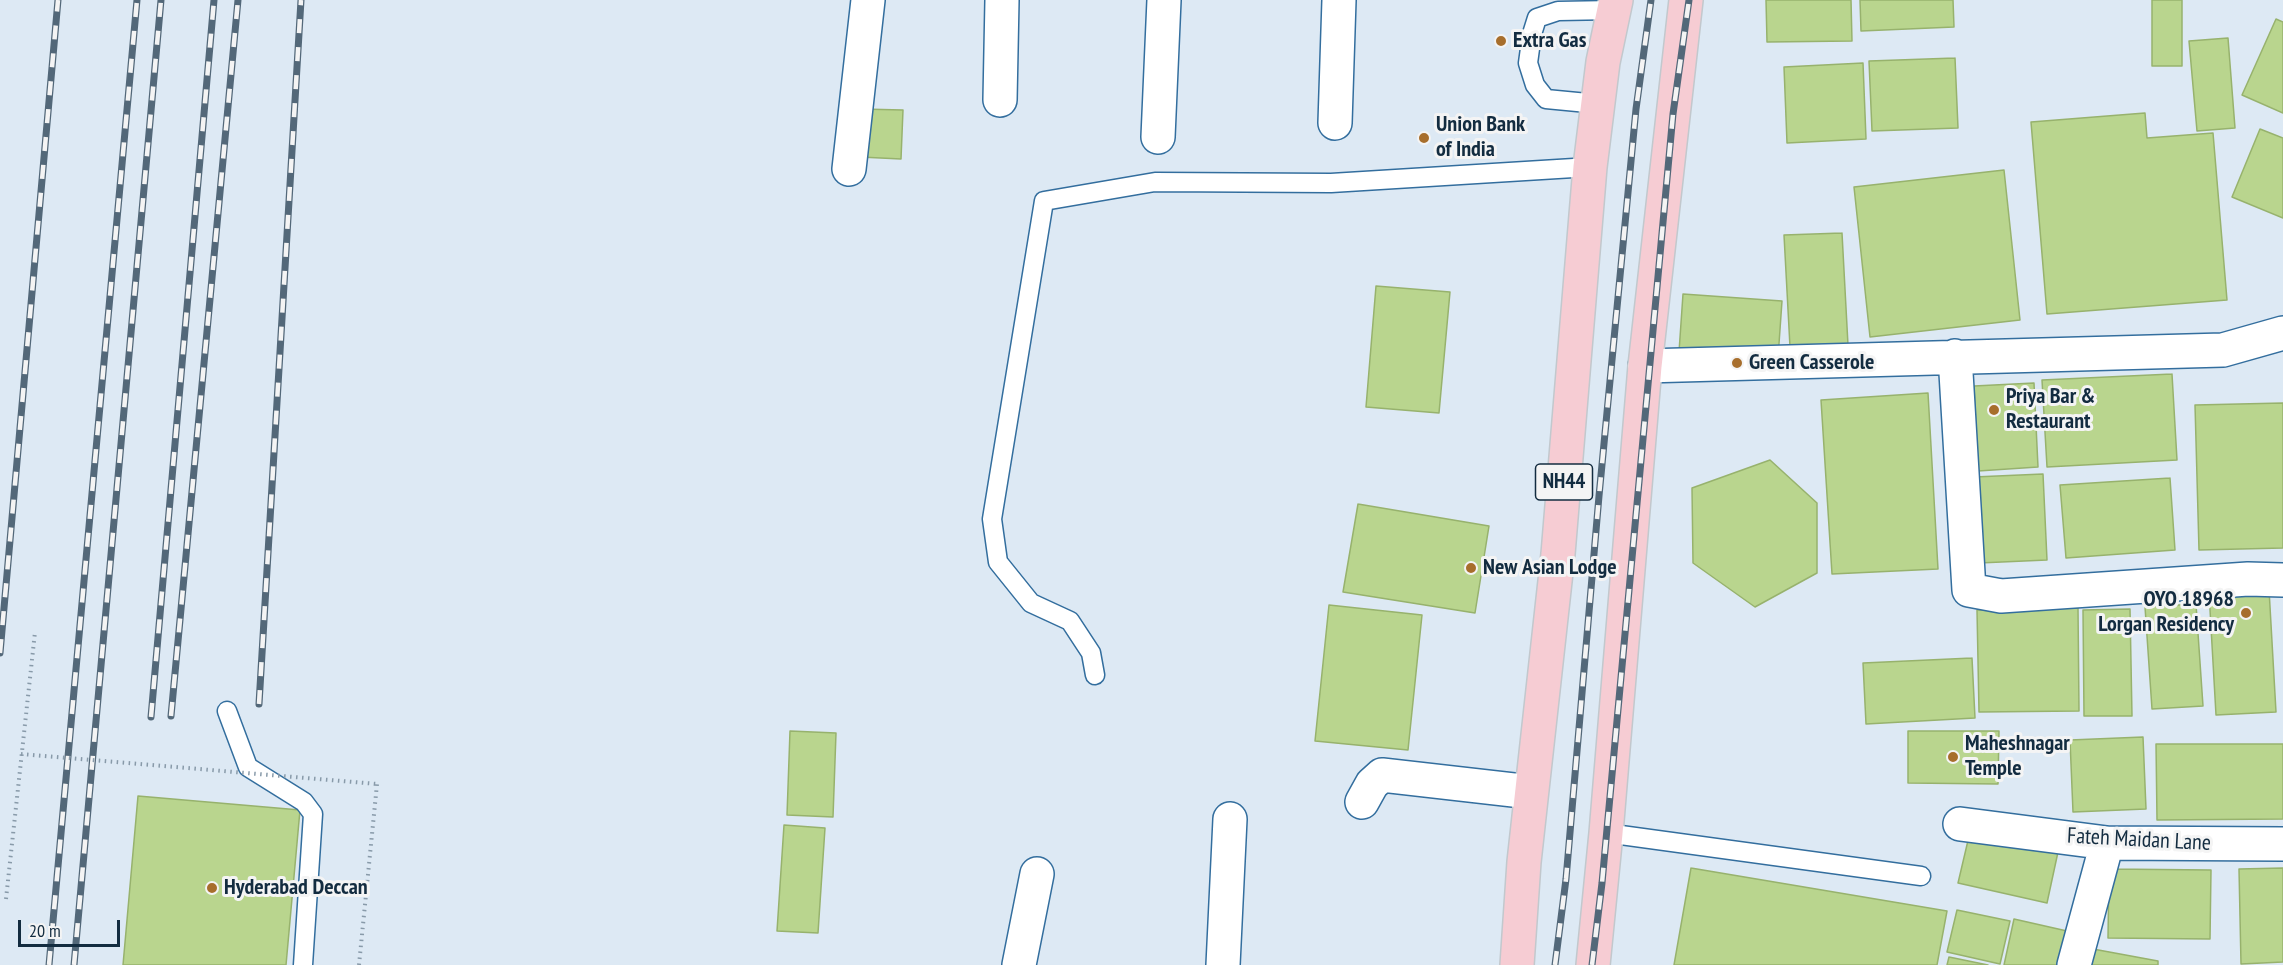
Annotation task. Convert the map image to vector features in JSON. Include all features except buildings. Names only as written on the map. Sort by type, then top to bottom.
[{"type":"highway","points":[[1593,965],[1645,366],[1686,0]]},
{"type":"highway","name":"NH44","points":[[1517,965],[1531,792],[1558,554],[1590,167],[1604,62],[1615,5]]},
{"type":"street","points":[[849,169],[868,0]]},
{"type":"street","points":[[1000,100],[1002,0]]},
{"type":"street","points":[[1158,137],[1164,0]]},
{"type":"street","points":[[1335,123],[1339,0]]},
{"type":"street","points":[[1645,366],[2223,350],[2283,333]]},
{"type":"street","points":[[1955,356],[1969,590],[2001,596],[2248,579],[2283,580]]},
{"type":"street","points":[[1362,802],[1371,784],[1382,776],[1531,792]]},
{"type":"street","points":[[1223,965],[1230,819]]},
{"type":"street","name":"Fateh Maidan Lane","points":[[1960,824],[2107,843],[2283,844]]},
{"type":"street","points":[[2074,965],[2107,843]]},
{"type":"street","points":[[1019,965],[1037,874]]},
{"type":"lane","points":[[1598,104],[1546,99],[1535,85],[1528,63],[1537,18],[1558,11],[1615,5]]},
{"type":"lane","points":[[1095,675],[1091,653],[1070,621],[1031,603],[998,562],[992,519],[1044,201],[1155,182],[1331,183],[1590,167]]},
{"type":"lane","points":[[227,711],[248,767],[304,802],[313,813],[303,965]]},
{"type":"lane","points":[[1606,833],[1921,876]]},
{"type":"path","points":[[6,899],[34,632]]},
{"type":"path","points":[[21,754],[377,784],[358,965]]},
{"type":"railway","points":[[0,653],[58,0]]},
{"type":"railway","points":[[49,965],[137,0]]},
{"type":"railway","points":[[74,965],[161,0]]},
{"type":"railway","points":[[151,717],[214,0]]},
{"type":"railway","points":[[171,716],[238,0]]},
{"type":"railway","points":[[259,704],[301,0]]},
{"type":"railway","points":[[1555,965],[1566,879],[1599,496],[1636,109],[1651,0]]},
{"type":"railway","points":[[1592,965],[1602,883],[1673,114],[1689,0]]},
{"type":"place","name":"Extra Gas","points":[[1501,41]]},
{"type":"place","name":"Union Bank of India","points":[[1424,138]]},
{"type":"place","name":"Green Casserole","points":[[1737,363]]},
{"type":"place","name":"Priya Bar & Restaurant","points":[[1994,410]]},
{"type":"place","name":"New Asian Lodge","points":[[1471,568]]},
{"type":"place","name":"OYO 18968 Lorgan Residency","points":[[2246,613]]},
{"type":"place","name":"Maheshnagar Temple","points":[[1953,757]]},
{"type":"place","name":"Hyderabad Deccan","points":[[212,888]]}]
